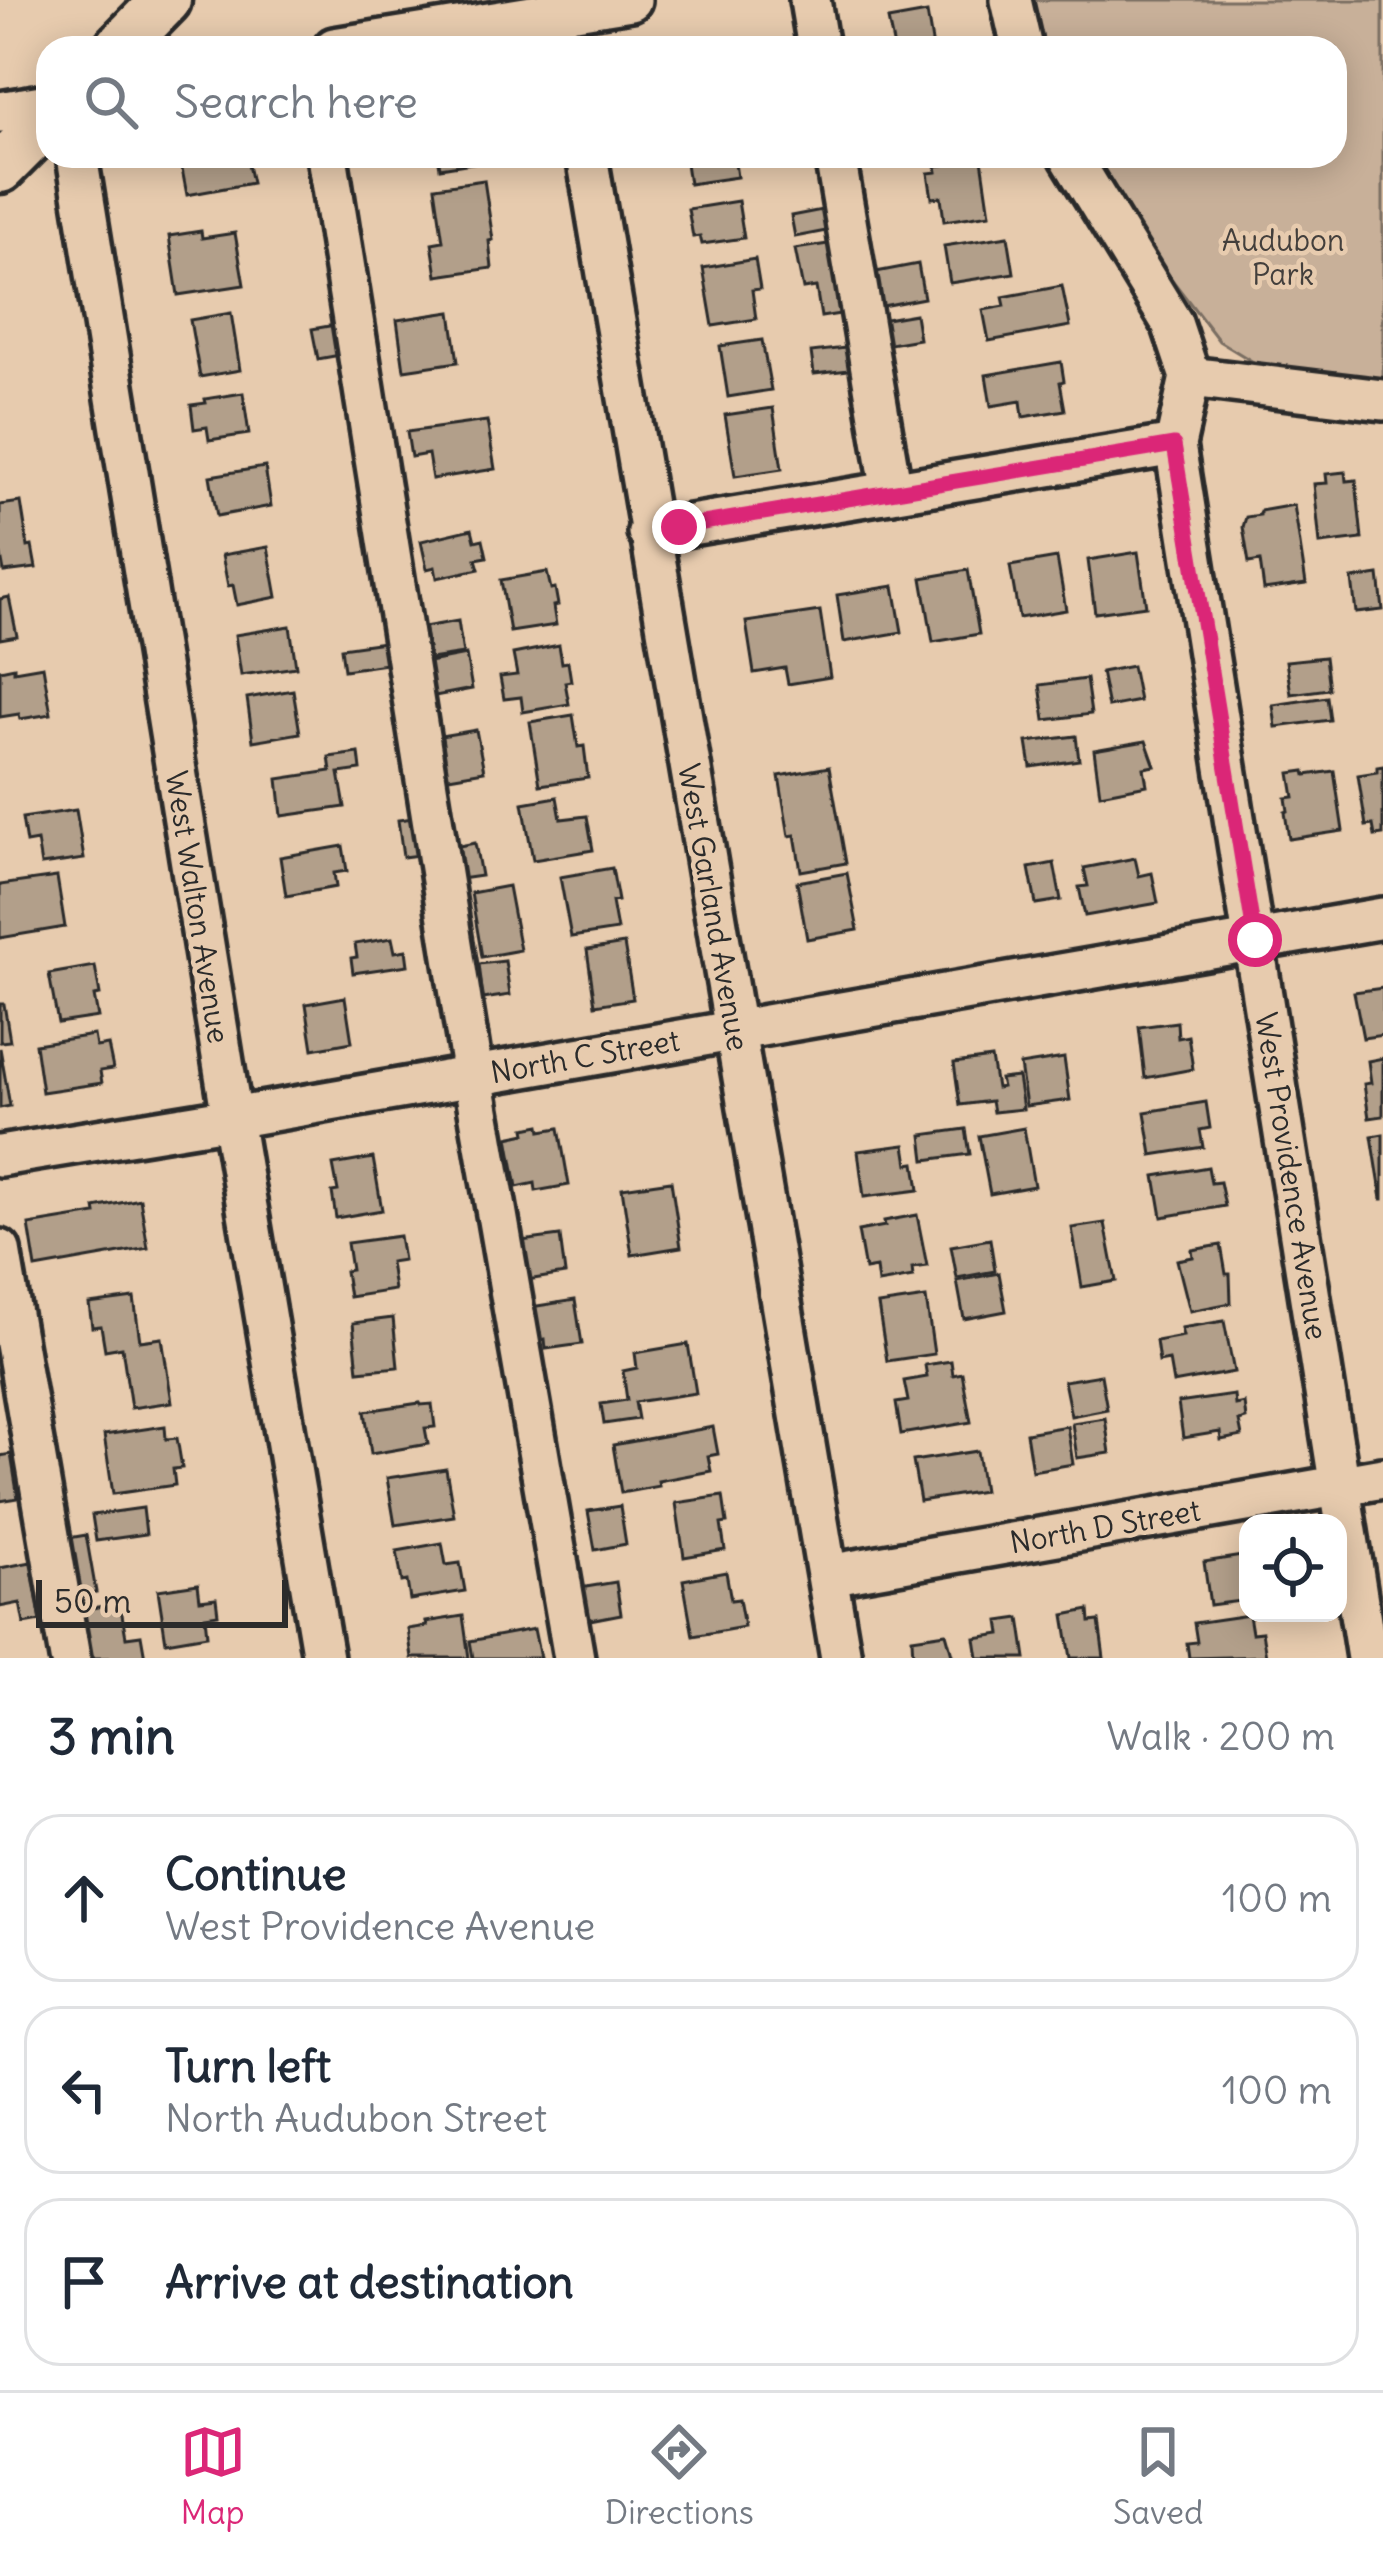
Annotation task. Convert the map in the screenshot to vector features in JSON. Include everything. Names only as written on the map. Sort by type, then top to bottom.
[{"type":"main road","points":[[131,36],[165,1]]},
{"type":"main road","points":[[0,168],[36,132]]},
{"type":"street","points":[[430,36],[565,19],[631,0]]},
{"type":"street","points":[[810,0],[816,36]]},
{"type":"street","points":[[1011,0],[1019,36]]},
{"type":"street","points":[[0,112],[36,106]]},
{"type":"street","name":"West Walton Avenue","points":[[78,168],[323,1658]]},
{"type":"street","points":[[329,168],[473,1076],[574,1658]]},
{"type":"street","name":"West Garland Avenue","points":[[589,168],[842,1658]]},
{"type":"street","points":[[837,168],[892,492]]},
{"type":"street","points":[[1077,168],[1172,323],[1190,376],[1383,400]]},
{"type":"street","name":"West Providence Avenue","points":[[1190,376],[1174,445],[1367,1658]]},
{"type":"street","points":[[648,532],[1174,445]]},
{"type":"street","name":"North C Street","points":[[0,1156],[1383,918]]},
{"type":"street","points":[[0,1250],[70,1658]]},
{"type":"street","name":"North D Street","points":[[828,1575],[1383,1478]]},
{"type":"green space","name":"Audubon Park","points":[[1031,0],[1383,0],[1383,381],[1255,363],[1219,341],[1108,196],[1094,168],[1347,168],[1347,36],[1041,36]]},
{"type":"building","points":[[927,13],[931,36],[891,36],[888,20]]},
{"type":"building","points":[[182,168],[249,168],[252,183],[187,195]]},
{"type":"building","points":[[687,168],[736,168],[737,177],[689,184]]},
{"type":"building","points":[[936,168],[983,168],[990,214],[944,221],[941,197],[932,198],[928,173],[937,172]]},
{"type":"building","points":[[484,180],[492,268],[437,276],[432,243],[443,241],[435,187]]},
{"type":"building","points":[[738,201],[744,238],[702,244],[700,236],[693,237],[688,209]]},
{"type":"building","points":[[822,210],[826,231],[795,237],[791,216]]},
{"type":"building","points":[[201,231],[202,238],[235,233],[244,285],[178,295],[169,236]]},
{"type":"building","points":[[1008,236],[1014,273],[950,283],[944,246]]},
{"type":"building","points":[[828,244],[840,314],[821,317],[816,287],[803,289],[795,249]]},
{"type":"building","points":[[755,259],[760,289],[752,290],[756,319],[713,326],[703,268]]},
{"type":"building","points":[[918,264],[924,298],[877,307],[871,273]]},
{"type":"building","points":[[1062,286],[1070,326],[989,341],[983,310],[1005,306],[1003,297]]},
{"type":"building","points":[[451,312],[458,362],[404,370],[397,320]]},
{"type":"building","points":[[231,313],[240,370],[200,377],[190,320]]},
{"type":"building","points":[[915,314],[919,339],[884,345],[880,320]]},
{"type":"building","points":[[335,325],[340,355],[318,359],[312,329]]},
{"type":"building","points":[[762,340],[771,390],[728,397],[720,346]]},
{"type":"building","points":[[846,348],[849,370],[814,374],[811,352]]},
{"type":"building","points":[[1061,362],[1065,410],[1023,417],[1021,401],[991,406],[986,375]]},
{"type":"building","points":[[243,393],[249,434],[209,440],[207,427],[194,429],[191,405]]},
{"type":"building","points":[[773,408],[782,469],[735,476],[725,415]]},
{"type":"building","points":[[487,421],[495,469],[432,479],[428,454],[411,457],[407,432]]},
{"type":"building","points":[[265,467],[271,506],[217,516],[210,476]]},
{"type":"building","points":[[1345,472],[1346,481],[1356,480],[1362,539],[1320,544],[1314,484],[1327,483],[1326,474]]},
{"type":"building","points":[[21,502],[36,568],[4,572],[0,505]]},
{"type":"building","points":[[1294,505],[1306,584],[1264,590],[1260,561],[1249,563],[1243,527],[1246,517]]},
{"type":"building","points":[[472,529],[475,541],[483,539],[487,557],[476,559],[479,569],[437,578],[435,567],[427,569],[421,541]]},
{"type":"building","points":[[268,547],[277,597],[237,605],[222,555]]},
{"type":"building","points":[[1138,552],[1146,606],[1095,613],[1088,560]]},
{"type":"building","points":[[1057,558],[1066,610],[1019,618],[1010,566]]},
{"type":"building","points":[[968,570],[979,634],[933,642],[922,578]]},
{"type":"building","points":[[547,572],[558,605],[553,606],[556,625],[510,632],[501,580]]},
{"type":"building","points":[[1379,575],[1383,610],[1356,613],[1352,579]]},
{"type":"building","points":[[894,586],[902,632],[844,642],[837,595]]},
{"type":"building","points":[[9,597],[17,636],[0,639],[0,599]]},
{"type":"building","points":[[820,611],[830,677],[788,684],[785,668],[754,673],[746,622]]},
{"type":"building","points":[[458,621],[463,654],[430,659],[424,627]]},
{"type":"building","points":[[290,626],[296,667],[241,675],[235,635]]},
{"type":"building","points":[[384,642],[386,664],[344,670],[341,648]]},
{"type":"building","points":[[559,645],[562,663],[568,662],[569,704],[523,712],[521,697],[504,699],[500,677],[517,675],[513,654]]},
{"type":"building","points":[[466,655],[472,689],[435,696],[429,662]]},
{"type":"building","points":[[1325,657],[1329,689],[1291,694],[1286,661]]},
{"type":"building","points":[[43,666],[51,714],[0,717],[0,670]]},
{"type":"building","points":[[1132,666],[1139,701],[1108,707],[1101,672]]},
{"type":"building","points":[[1086,679],[1091,714],[1045,720],[1040,685]]},
{"type":"building","points":[[293,690],[300,733],[253,741],[247,698]]},
{"type":"building","points":[[1327,697],[1330,720],[1276,727],[1273,705]]},
{"type":"building","points":[[573,715],[588,778],[540,785],[530,722]]},
{"type":"building","points":[[476,730],[484,771],[443,778],[435,737]]},
{"type":"building","points":[[1076,736],[1079,760],[1031,767],[1027,742]]},
{"type":"building","points":[[1146,741],[1155,766],[1144,768],[1147,785],[1100,794],[1094,750]]},
{"type":"building","points":[[359,753],[361,770],[339,773],[345,807],[282,816],[278,779],[331,771],[329,757]]},
{"type":"building","points":[[1383,766],[1383,835],[1375,836],[1373,825],[1366,826],[1358,775],[1377,772]]},
{"type":"building","points":[[829,767],[846,863],[801,871],[795,835],[789,836],[779,776]]},
{"type":"building","points":[[1305,771],[1306,775],[1334,771],[1343,831],[1289,839],[1285,812],[1286,798],[1294,797],[1290,773]]},
{"type":"building","points":[[557,797],[561,819],[587,816],[593,850],[533,860],[523,803]]},
{"type":"building","points":[[76,810],[84,859],[41,865],[37,841],[26,843],[22,818]]},
{"type":"building","points":[[421,817],[426,854],[403,857],[398,820]]},
{"type":"building","points":[[475,843],[481,876],[460,879],[454,847]]},
{"type":"building","points":[[343,846],[347,871],[334,873],[336,887],[286,896],[280,857]]},
{"type":"building","points":[[1135,858],[1139,876],[1152,873],[1158,903],[1085,916],[1079,887],[1088,886],[1084,868]]},
{"type":"building","points":[[1054,863],[1061,900],[1036,904],[1029,868]]},
{"type":"building","points":[[612,868],[617,930],[571,937],[560,877]]},
{"type":"building","points":[[847,873],[858,930],[807,939],[797,882]]},
{"type":"building","points":[[57,877],[65,927],[0,938],[0,885]]},
{"type":"building","points":[[508,886],[520,950],[482,957],[471,893]]},
{"type":"building","points":[[392,938],[395,952],[406,950],[408,965],[353,973],[355,944]]},
{"type":"building","points":[[624,944],[633,999],[595,1005],[587,950]]},
{"type":"building","points":[[505,961],[510,995],[483,999],[479,964]]},
{"type":"building","points":[[95,966],[98,1017],[58,1023],[49,974]]},
{"type":"building","points":[[1383,988],[1383,1035],[1363,1038],[1354,992]]},
{"type":"building","points":[[345,997],[352,1042],[313,1049],[306,1004]]},
{"type":"building","points":[[0,1004],[4,1004],[10,1041],[0,1042]]},
{"type":"building","points":[[1177,1022],[1178,1038],[1188,1036],[1193,1069],[1145,1078],[1139,1027]]},
{"type":"building","points":[[94,1035],[96,1047],[108,1045],[113,1069],[100,1071],[102,1083],[42,1092],[35,1044]]},
{"type":"building","points":[[0,1048],[10,1106],[0,1108]]},
{"type":"building","points":[[991,1058],[996,1088],[1002,1087],[1000,1079],[1018,1077],[1023,1109],[993,1112],[991,1101],[960,1105],[954,1063]]},
{"type":"building","points":[[1064,1058],[1070,1100],[1026,1106],[1020,1065]]},
{"type":"building","points":[[1383,1058],[1383,1116],[1369,1118],[1364,1084],[1371,1083],[1368,1061]]},
{"type":"building","points":[[1206,1102],[1210,1128],[1200,1130],[1203,1147],[1152,1155],[1145,1112]]},
{"type":"building","points":[[540,1125],[541,1131],[559,1128],[569,1185],[536,1191],[535,1183],[517,1187],[508,1137]]},
{"type":"building","points":[[1024,1128],[1034,1186],[990,1194],[979,1136]]},
{"type":"building","points":[[966,1129],[970,1154],[925,1160],[922,1135]]},
{"type":"building","points":[[1383,1134],[1383,1199],[1382,1199],[1372,1136]]},
{"type":"building","points":[[905,1145],[908,1164],[915,1163],[919,1190],[864,1197],[858,1151]]},
{"type":"building","points":[[373,1158],[382,1210],[336,1218],[333,1165]]},
{"type":"building","points":[[1208,1167],[1211,1183],[1220,1182],[1225,1206],[1162,1217],[1155,1176]]},
{"type":"building","points":[[671,1181],[681,1247],[632,1255],[622,1188]]},
{"type":"building","points":[[140,1199],[148,1248],[36,1268],[29,1225],[96,1214],[95,1208]]},
{"type":"building","points":[[917,1215],[927,1266],[912,1268],[913,1277],[878,1283],[876,1268],[865,1270],[858,1231]]},
{"type":"building","points":[[1105,1223],[1116,1281],[1082,1287],[1072,1228]]},
{"type":"building","points":[[399,1236],[403,1260],[390,1262],[394,1290],[349,1297],[347,1243]]},
{"type":"building","points":[[560,1236],[565,1274],[527,1280],[521,1241]]},
{"type":"building","points":[[990,1239],[995,1271],[957,1278],[951,1246]]},
{"type":"building","points":[[1221,1245],[1226,1274],[1230,1274],[1231,1303],[1190,1311],[1177,1260],[1193,1257],[1192,1250]]},
{"type":"building","points":[[999,1273],[1006,1311],[964,1319],[957,1281]]},
{"type":"building","points":[[134,1298],[140,1341],[162,1338],[172,1402],[131,1408],[122,1347],[105,1350],[101,1326],[92,1327],[89,1304]]},
{"type":"building","points":[[926,1298],[934,1354],[887,1361],[878,1305]]},
{"type":"building","points":[[575,1300],[582,1344],[546,1349],[545,1339],[536,1341],[531,1307]]},
{"type":"building","points":[[393,1318],[398,1367],[358,1371],[353,1323]]},
{"type":"building","points":[[1224,1321],[1234,1372],[1173,1383],[1169,1360],[1159,1362],[1156,1341],[1183,1336],[1181,1328]]},
{"type":"building","points":[[688,1344],[696,1393],[635,1402],[638,1419],[604,1424],[601,1404],[627,1400],[623,1371],[637,1368],[635,1353]]},
{"type":"building","points":[[951,1361],[953,1375],[962,1373],[971,1422],[901,1434],[896,1403],[908,1401],[904,1381],[927,1377],[925,1365]]},
{"type":"building","points":[[1101,1375],[1107,1409],[1071,1416],[1064,1381]]},
{"type":"building","points":[[1234,1395],[1235,1405],[1244,1403],[1246,1419],[1239,1421],[1242,1436],[1221,1440],[1220,1432],[1183,1438],[1178,1403]]},
{"type":"building","points":[[432,1404],[435,1427],[425,1428],[428,1444],[371,1454],[365,1411]]},
{"type":"building","points":[[1105,1418],[1110,1453],[1077,1458],[1072,1423]]},
{"type":"building","points":[[165,1426],[166,1439],[177,1438],[182,1468],[173,1469],[175,1485],[113,1494],[104,1435]]},
{"type":"building","points":[[1067,1426],[1073,1464],[1032,1471],[1026,1433]]},
{"type":"building","points":[[713,1427],[718,1454],[708,1456],[711,1471],[621,1493],[613,1445]]},
{"type":"building","points":[[977,1451],[983,1491],[920,1501],[913,1461]]},
{"type":"building","points":[[11,1454],[18,1498],[0,1501],[0,1456]]},
{"type":"building","points":[[446,1469],[454,1516],[395,1525],[387,1478]]},
{"type":"building","points":[[723,1496],[725,1550],[684,1557],[676,1503]]},
{"type":"building","points":[[620,1506],[626,1544],[595,1550],[588,1511]]},
{"type":"building","points":[[143,1508],[146,1534],[96,1541],[92,1515]]},
{"type":"building","points":[[86,1535],[96,1592],[63,1598],[52,1541]]},
{"type":"building","points":[[442,1543],[446,1565],[460,1563],[465,1591],[410,1600],[397,1551]]},
{"type":"building","points":[[1239,1556],[1239,1601],[1210,1605],[1204,1562]]},
{"type":"building","points":[[31,1562],[41,1621],[24,1624],[20,1603],[0,1607],[0,1568]]},
{"type":"building","points":[[726,1572],[731,1600],[739,1599],[744,1627],[693,1636],[683,1580]]},
{"type":"building","points":[[616,1582],[621,1614],[585,1621],[580,1588]]},
{"type":"building","points":[[198,1584],[200,1600],[216,1598],[218,1614],[205,1616],[207,1635],[166,1642],[158,1590]]},
{"type":"building","points":[[120,1603],[126,1637],[141,1635],[145,1658],[90,1658],[81,1610]]},
{"type":"building","points":[[1089,1610],[1090,1622],[1099,1621],[1104,1658],[1071,1658],[1064,1615]]},
{"type":"building","points":[[463,1616],[469,1658],[412,1658],[408,1629]]},
{"type":"building","points":[[1239,1616],[1239,1622],[1250,1622],[1252,1633],[1262,1632],[1266,1656],[1189,1658],[1187,1643],[1197,1642],[1194,1623]]},
{"type":"building","points":[[1020,1618],[1026,1658],[978,1658],[975,1638],[1001,1634],[999,1621]]},
{"type":"building","points":[[534,1629],[540,1658],[473,1658],[470,1641]]},
{"type":"building","points":[[946,1633],[953,1658],[913,1658],[912,1638]]},
{"type":"route","points":[[679,527],[1174,445],[1255,940]]}]
